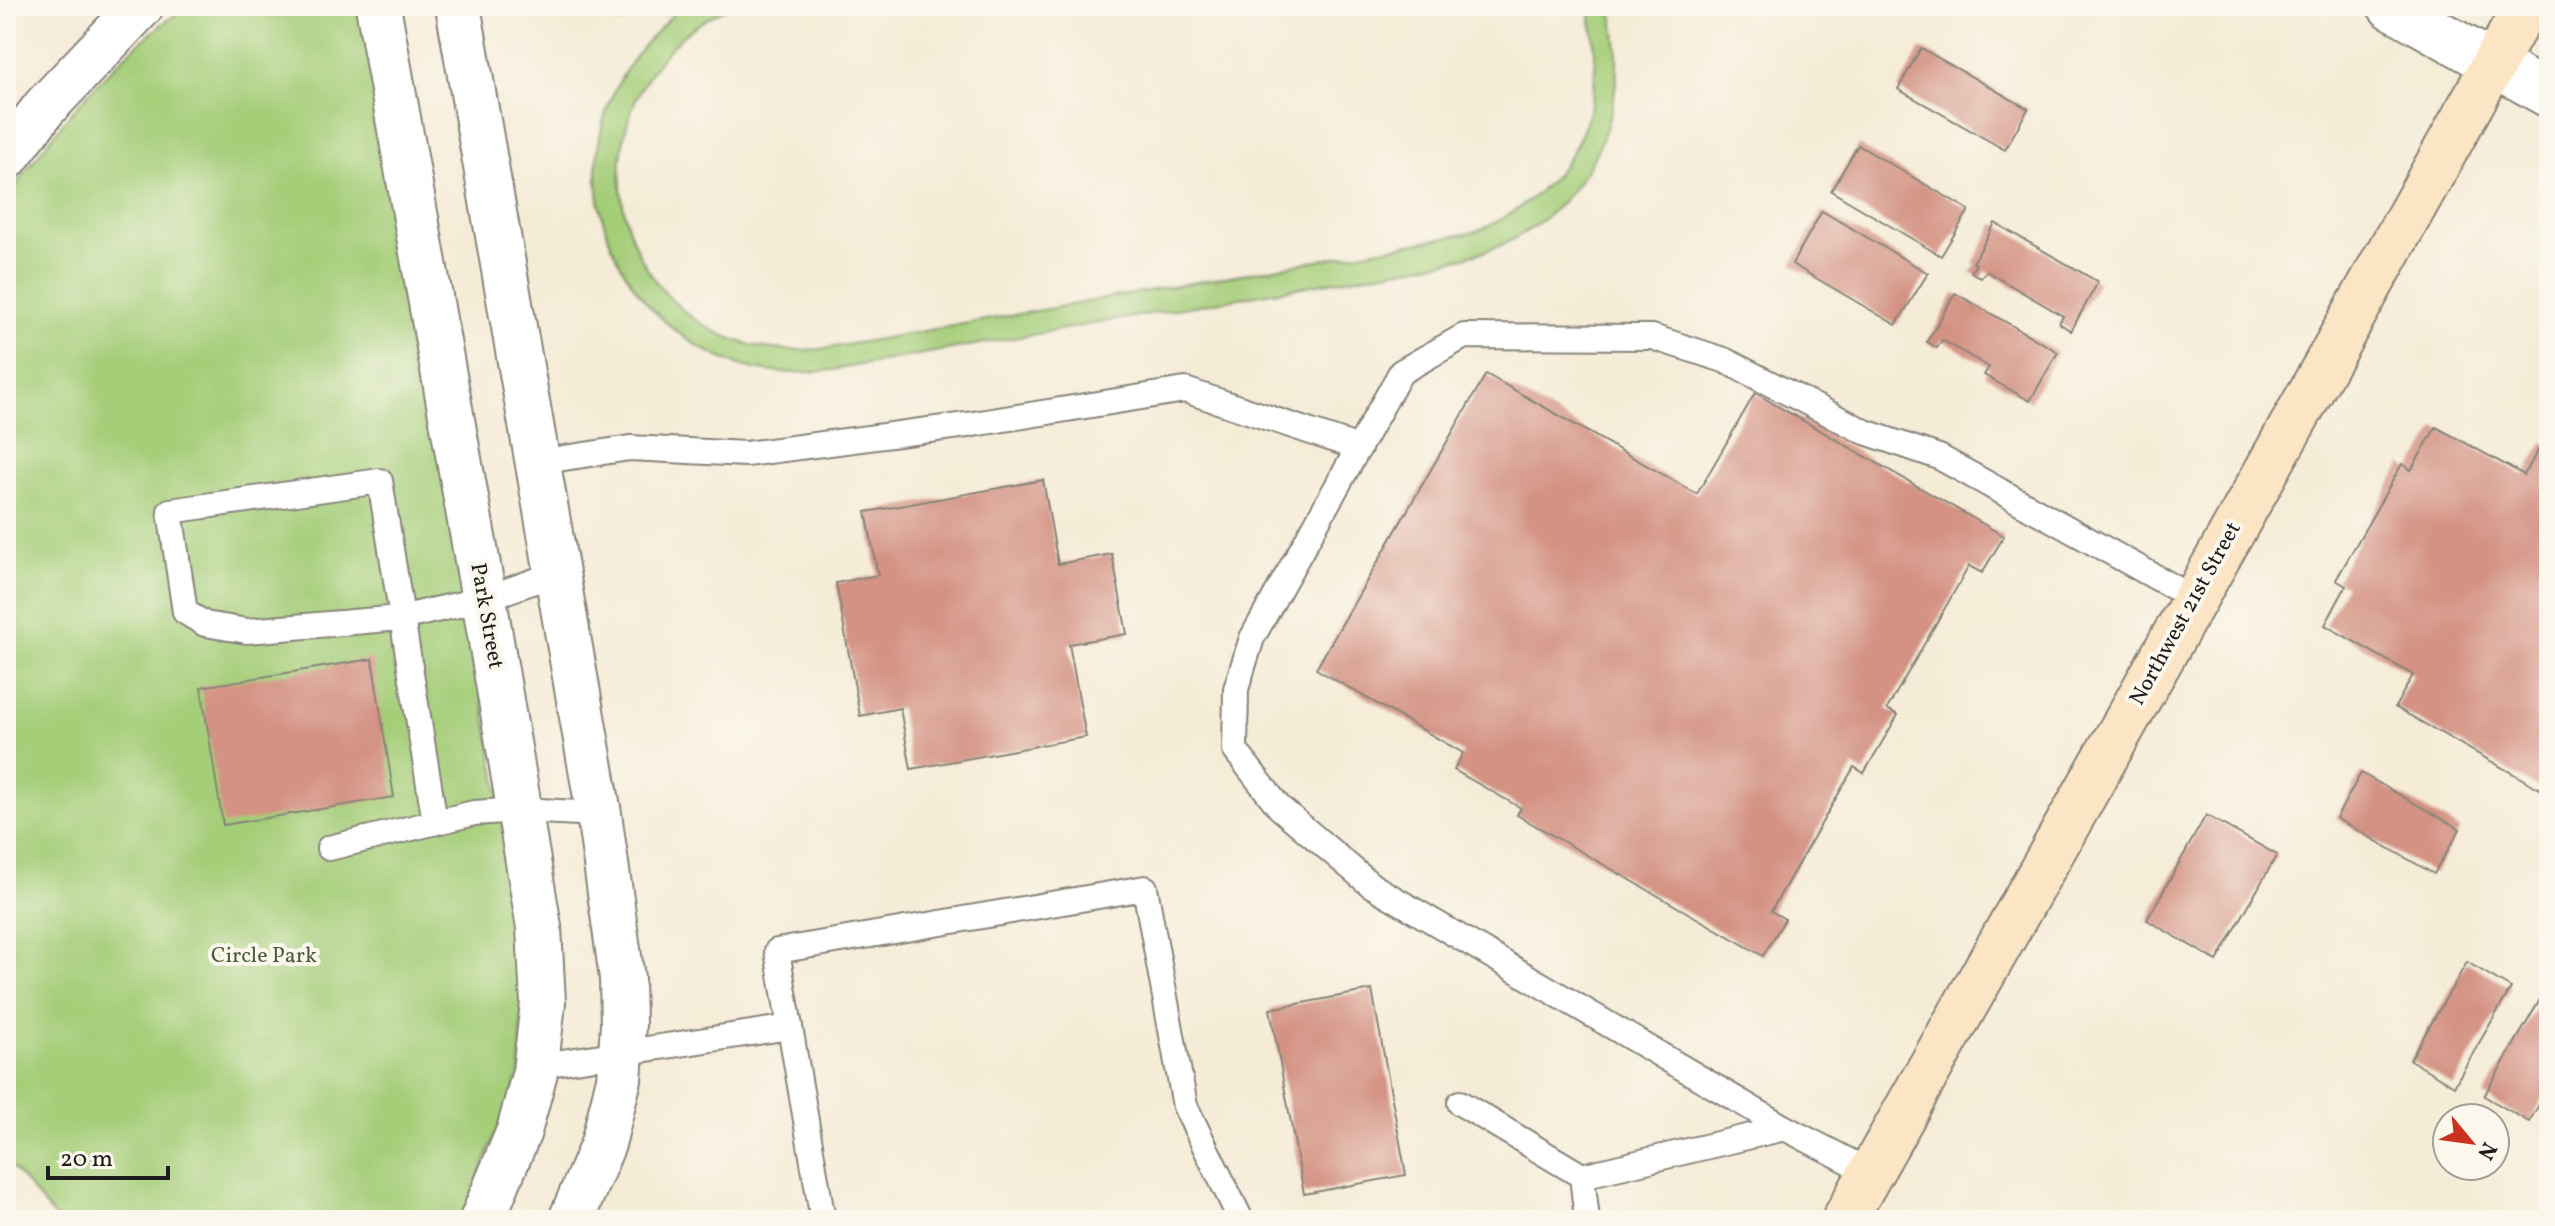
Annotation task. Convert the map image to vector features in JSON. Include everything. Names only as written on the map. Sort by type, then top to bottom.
[{"type":"street","points":[[6,158],[45,107],[141,6]]},
{"type":"street","name":"Park Street","points":[[378,6],[539,927],[543,1003],[536,1066],[519,1131],[482,1220]]},
{"type":"street","points":[[458,6],[599,814],[622,978],[623,1026],[619,1079],[603,1144],[571,1220]]},
{"type":"street","points":[[2390,6],[2549,95]]},
{"type":"street","name":"Northwest 21st Street","points":[[1844,1220],[2526,6]]},
{"type":"lane","points":[[1872,1173],[1785,1128],[1371,885],[1279,807],[1235,750],[1236,689],[1252,638],[1401,372],[1464,336],[1652,337],[1724,360],[1865,432],[1939,457],[2195,599]]},
{"type":"lane","points":[[538,462],[630,448],[746,454],[967,425],[1185,390],[1359,448]]},
{"type":"lane","points":[[435,822],[400,618],[380,481],[170,511],[185,612],[205,624],[247,631],[400,618],[484,599],[557,573]]},
{"type":"lane","points":[[329,848],[474,813],[520,810],[599,814]]},
{"type":"lane","points":[[823,1220],[777,951],[1145,888],[1185,1106],[1241,1220]]},
{"type":"lane","points":[[536,1066],[790,1027]]},
{"type":"lane","points":[[1460,1103],[1582,1176],[1785,1128]]},
{"type":"lane","points":[[1582,1176],[1587,1220]]},
{"type":"green space","name":"Circle Park","points":[[188,6],[361,6],[524,936],[520,1073],[462,1220],[57,1220],[6,1160],[6,199],[66,119],[111,69],[135,46]]},
{"type":"green space","points":[[613,6],[732,6],[682,37],[647,78],[626,127],[621,179],[630,231],[653,278],[691,317],[744,343],[776,349],[829,348],[1476,232],[1510,214],[1538,193],[1561,169],[1578,142],[1589,112],[1595,79],[1588,6],[1610,6],[1616,40],[1617,75],[1612,109],[1586,171],[1565,199],[1540,222],[1489,250],[1453,260],[833,370],[784,373],[737,364],[697,345],[662,319],[634,287],[614,250],[601,209],[597,167],[603,124],[619,82],[631,62],[676,12],[616,22]]},
{"type":"building","points":[[1921,48],[2028,109],[2005,150],[1898,89]]},
{"type":"building","points":[[1858,145],[1969,210],[1941,256],[1831,191]]},
{"type":"building","points":[[1822,211],[1928,273],[1896,325],[1792,264]]},
{"type":"building","points":[[1995,223],[2098,282],[2071,331],[2059,323],[2063,316],[1986,271],[1981,278],[1971,272]]},
{"type":"building","points":[[1955,293],[2058,352],[2030,401],[1984,375],[1989,367],[1942,340],[1937,348],[1927,342]]},
{"type":"building","points":[[1486,374],[1697,494],[1755,393],[2004,536],[1982,573],[1969,566],[1887,709],[1898,715],[1864,773],[1854,767],[1771,911],[1785,919],[1763,956],[1517,815],[1521,808],[1454,770],[1463,753],[1316,669]]},
{"type":"building","points":[[2436,427],[2524,475],[2543,442],[2549,445],[2549,794],[2395,707],[2413,675],[2325,625],[2346,586],[2336,580],[2402,464],[2411,470]]},
{"type":"building","points":[[1043,480],[1058,564],[1112,554],[1127,634],[1069,644],[1086,737],[911,769],[900,708],[860,716],[836,583],[878,575],[866,512]]},
{"type":"building","points":[[372,659],[394,797],[223,825],[201,687]]},
{"type":"building","points":[[2361,773],[2460,829],[2434,874],[2336,818]]},
{"type":"building","points":[[2206,815],[2277,855],[2217,961],[2147,920]]},
{"type":"building","points":[[2467,962],[2511,988],[2454,1086],[2410,1060]]},
{"type":"building","points":[[1372,990],[1406,1175],[1304,1194],[1270,1009]]},
{"type":"building","points":[[2541,998],[2549,1003],[2549,1088],[2529,1122],[2511,1112],[2511,1102],[2494,1102],[2484,1096]]}]
